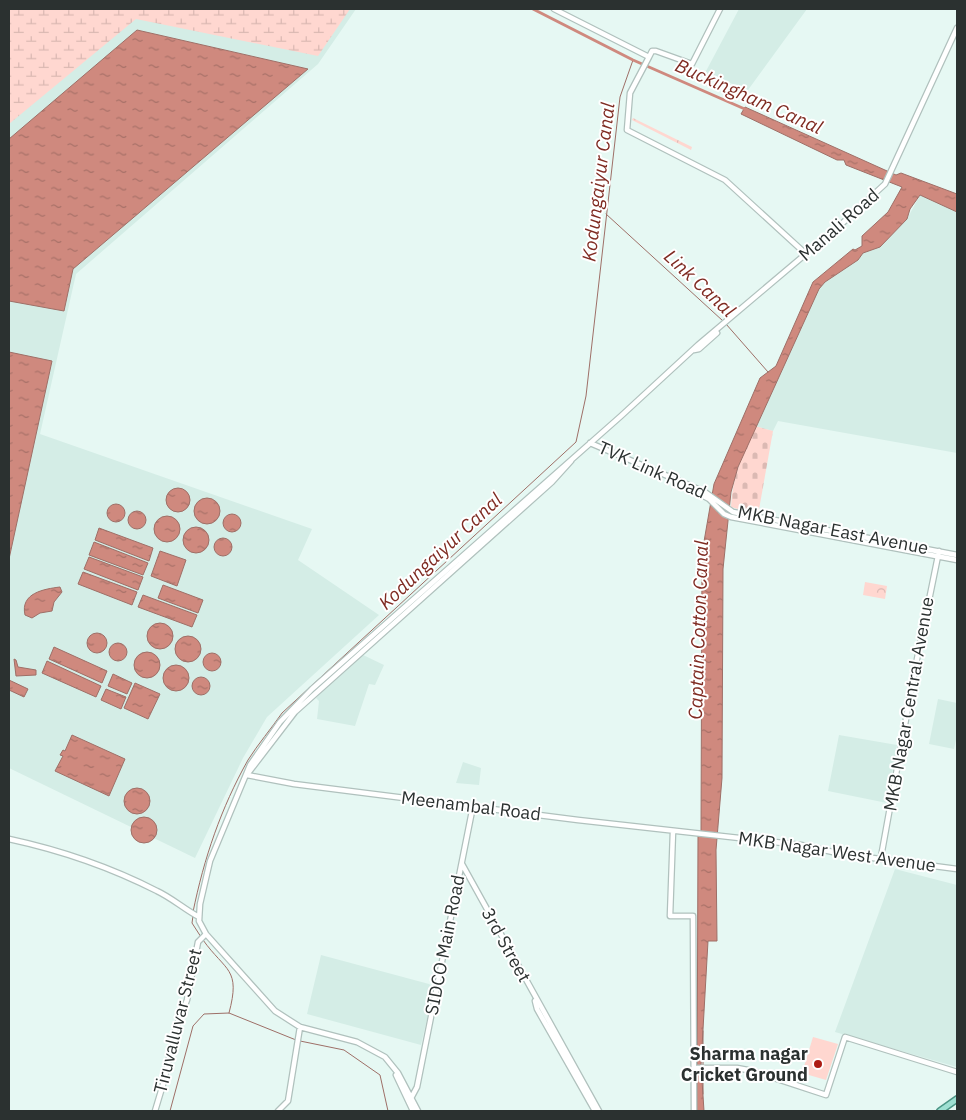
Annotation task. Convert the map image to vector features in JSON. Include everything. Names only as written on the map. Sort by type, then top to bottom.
[{"type":"main road","points":[[554,9],[649,57]]},
{"type":"main road","points":[[720,9],[692,64],[652,51],[629,96],[627,130],[724,180],[806,254]]},
{"type":"main road","name":"Manali Road","points":[[195,915],[210,860],[250,765],[280,722],[299,702],[694,350],[806,254],[887,181],[957,28]]},
{"type":"main road","name":"TVK Link Road","points":[[590,443],[712,499]]},
{"type":"main road","points":[[712,499],[724,514],[731,517],[938,553]]},
{"type":"main road","name":"MKB Nagar East Avenue","points":[[712,499],[733,512],[938,553],[957,555]]},
{"type":"main road","name":"MKB Nagar East Avenue","points":[[938,553],[957,560]]},
{"type":"main road","name":"MKB Nagar Central Avenue","points":[[881,857],[938,553]]},
{"type":"main road","name":"Meenambal Road","points":[[246,775],[294,784],[695,834]]},
{"type":"main road","name":"SIDCO Main Road","points":[[410,1099],[417,1084],[473,806]]},
{"type":"main road","points":[[673,831],[670,916],[693,916],[694,1111]]},
{"type":"main road","name":"MKB Nagar West Avenue","points":[[695,834],[761,840],[842,854],[881,857],[957,868]]},
{"type":"main road","points":[[9,839],[88,860],[155,890],[195,915],[205,935],[275,1011],[300,1027],[369,1046],[385,1057],[418,1111]]},
{"type":"main road","name":"3rd Street","points":[[462,864],[535,1000],[599,1111]]},
{"type":"main road","name":"Tiruvalluvar Street","points":[[155,1111],[164,1082],[175,1031],[187,1000],[199,940],[205,935]]},
{"type":"main road","name":"3rd Street","points":[[535,1000],[537,1009],[595,1111]]},
{"type":"main road","points":[[278,1111],[288,1101],[300,1027]]},
{"type":"main road","points":[[695,1068],[737,1068],[754,1071],[826,1095],[845,1037],[957,1072]]},
{"type":"main road","points":[[410,1099],[414,1111]]},
{"type":"main road","points":[[940,1111],[957,1099]]},
{"type":"main road","points":[[945,1111],[957,1103]]},
{"type":"shaded area","points":[[9,9],[356,9],[318,64],[76,274],[40,434],[312,529],[298,560],[379,615],[267,717],[243,758],[195,858],[9,768]]},
{"type":"shaded area","points":[[739,9],[807,9],[748,90],[705,73]]},
{"type":"shaded area","points":[[920,195],[957,212],[957,453],[778,421],[773,431],[755,426],[819,289],[825,282],[858,260],[863,253],[880,247],[907,219]]},
{"type":"shaded area","points":[[361,654],[384,665],[375,685],[369,684],[355,726],[317,719],[319,701],[316,698]]},
{"type":"shaded area","points":[[938,699],[957,703],[957,735],[954,749],[929,744]]},
{"type":"shaded area","points":[[839,735],[897,745],[887,803],[828,791]]},
{"type":"shaded area","points":[[463,762],[481,768],[479,785],[456,783]]},
{"type":"shaded area","points":[[895,869],[957,885],[957,1067],[835,1032]]},
{"type":"shaded area","points":[[321,955],[429,984],[434,988],[421,1045],[307,1014]]},
{"type":"green space","points":[[9,9],[350,9],[318,56],[136,19],[9,124]]},
{"type":"green space","points":[[633,118],[692,147],[691,150],[632,120]]},
{"type":"green space","points":[[755,426],[773,431],[758,515],[731,507],[736,475],[742,455]]},
{"type":"green space","points":[[865,582],[887,586],[885,599],[863,595]]},
{"type":"green space","name":"Sharma nagar Cricket Ground","points":[[813,1037],[838,1044],[826,1080],[802,1073]]},
{"type":"water","points":[[137,30],[308,69],[73,269],[64,311],[9,301],[9,139]]},
{"type":"water","points":[[745,107],[896,175],[901,173],[957,194],[957,212],[920,195],[910,209],[907,219],[880,247],[863,253],[858,260],[825,282],[819,289],[738,467],[731,492],[723,569],[722,778],[716,850],[717,941],[708,941],[701,1065],[704,1111],[697,1111],[698,835],[701,835],[702,553],[714,484],[760,378],[776,366],[813,282],[853,249],[855,250],[862,246],[862,236],[888,212],[902,187],[846,165],[844,160],[837,160],[741,114]]},
{"type":"water","points":[[9,352],[52,361],[9,559]]},
{"type":"water","points":[[173,488],[183,488],[190,495],[190,505],[183,512],[173,512],[166,505],[166,495]]},
{"type":"water","points":[[207,498],[216,502],[220,511],[216,520],[207,524],[198,520],[194,511],[198,502]]},
{"type":"water","points":[[112,504],[120,504],[125,509],[123,520],[112,522],[107,517],[107,509]]},
{"type":"water","points":[[133,511],[141,511],[146,516],[144,527],[133,529],[128,524],[128,516]]},
{"type":"water","points":[[232,514],[238,517],[241,523],[238,529],[232,532],[226,529],[223,523],[226,517]]},
{"type":"water","points":[[167,516],[176,520],[180,529],[176,538],[167,542],[158,538],[154,529],[158,520]]},
{"type":"water","points":[[196,527],[205,531],[209,540],[205,549],[196,553],[187,549],[183,540],[187,531]]},
{"type":"water","points":[[99,528],[153,548],[149,561],[95,540]]},
{"type":"water","points":[[223,538],[229,541],[232,547],[229,553],[223,556],[217,553],[214,547],[217,541]]},
{"type":"water","points":[[94,542],[148,563],[143,575],[89,555]]},
{"type":"water","points":[[160,551],[186,560],[177,586],[151,576]]},
{"type":"water","points":[[89,557],[143,577],[138,590],[84,569]]},
{"type":"water","points":[[83,572],[137,592],[132,605],[78,584]]},
{"type":"water","points":[[163,585],[203,600],[198,613],[158,598]]},
{"type":"water","points":[[60,587],[62,592],[54,602],[52,611],[40,613],[32,618],[25,615],[24,608],[30,597],[47,589]]},
{"type":"water","points":[[143,595],[197,615],[192,627],[138,607]]},
{"type":"water","points":[[160,623],[169,627],[173,636],[169,645],[160,649],[151,645],[147,636],[151,627]]},
{"type":"water","points":[[97,633],[104,636],[107,643],[104,650],[97,653],[90,650],[87,643],[90,636]]},
{"type":"water","points":[[188,636],[197,640],[201,649],[197,658],[188,662],[179,658],[175,649],[179,640]]},
{"type":"water","points":[[118,643],[126,648],[127,652],[122,660],[118,661],[110,656],[109,652],[114,644]]},
{"type":"water","points":[[54,647],[107,671],[102,683],[49,659]]},
{"type":"water","points":[[147,652],[156,656],[160,665],[156,674],[147,678],[138,674],[134,665],[138,656]]},
{"type":"water","points":[[212,653],[218,656],[221,662],[218,668],[212,671],[206,668],[203,662],[206,656]]},
{"type":"water","points":[[14,659],[18,667],[36,670],[36,675],[16,676]]},
{"type":"water","points":[[47,661],[101,686],[96,697],[42,673]]},
{"type":"water","points":[[176,665],[185,669],[189,678],[185,687],[176,691],[167,687],[163,678],[167,669]]},
{"type":"water","points":[[113,674],[132,683],[127,694],[108,686]]},
{"type":"water","points":[[201,677],[207,680],[210,686],[207,692],[201,695],[195,692],[192,686],[195,680]]},
{"type":"water","points":[[9,680],[28,689],[24,697],[9,690]]},
{"type":"water","points":[[135,683],[160,694],[148,719],[124,708]]},
{"type":"water","points":[[106,689],[126,697],[121,709],[101,700]]},
{"type":"water","points":[[72,735],[125,759],[109,796],[55,771],[63,756],[60,755],[63,750],[65,751]]},
{"type":"water","points":[[137,788],[146,792],[150,801],[146,810],[137,814],[128,810],[124,801],[128,792]]},
{"type":"water","points":[[144,817],[153,821],[157,830],[153,839],[144,843],[135,839],[131,830],[135,821]]},
{"type":"waterway","name":"Buckingham Canal","points":[[533,9],[633,60],[747,110]]},
{"type":"waterway","name":"Kodungaiyur Canal","points":[[193,912],[208,853],[238,778],[256,748],[282,713],[576,442],[586,396],[620,97],[633,60]]},
{"type":"waterway","name":"Link Canal","points":[[606,214],[723,321]]},
{"type":"waterway","name":"Link Canal","points":[[726,324],[768,372]]},
{"type":"waterway","name":"Kodungaiyur Canal","points":[[193,916],[192,923],[201,937]]},
{"type":"waterway","name":"Kodungaiyur Canal","points":[[203,940],[224,965],[232,979],[233,987],[229,1013]]},
{"type":"waterway","points":[[170,1111],[193,1026],[204,1014],[229,1013],[296,1040]]},
{"type":"waterway","name":"Captain Cotton Canal","points":[[703,1031],[703,1067]]},
{"type":"waterway","points":[[300,1041],[344,1050],[380,1075],[388,1111]]},
{"type":"waterway","name":"Captain Cotton Canal","points":[[703,1071],[703,1094]]},
{"type":"place","name":"Sharma nagar Cricket Ground","points":[[818,1064]]}]
